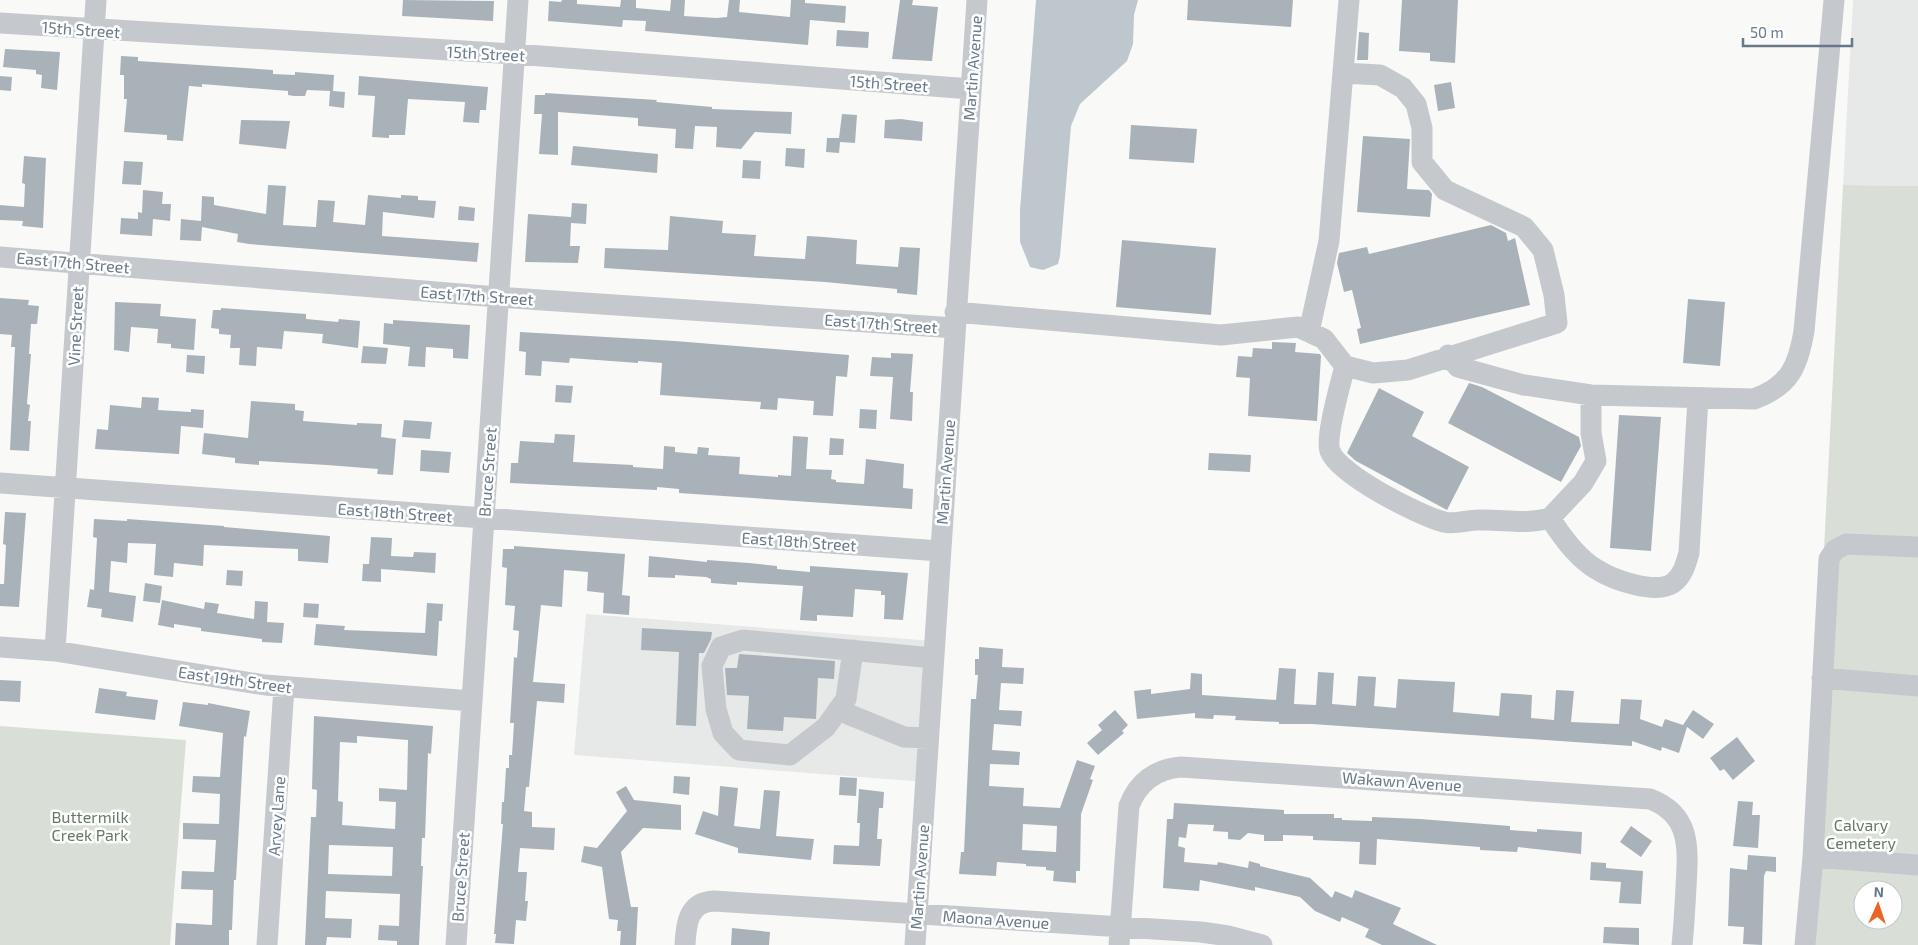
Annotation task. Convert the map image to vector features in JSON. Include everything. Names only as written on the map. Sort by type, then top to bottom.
[{"type":"street","name":"Vine Street","points":[[55,651],[96,0]]},
{"type":"street","name":"Bruce Street","points":[[456,945],[518,0]]},
{"type":"street","name":"Martin Avenue","points":[[915,945],[977,0]]},
{"type":"street","points":[[1343,73],[1380,75],[1403,88],[1416,104],[1422,128],[1422,162],[1445,190],[1524,227],[1543,250],[1554,295],[1557,323],[1448,355],[1408,370],[1373,373],[1346,366],[1324,339],[1308,332],[1329,241],[1349,0]]},
{"type":"street","points":[[1448,355],[1458,366],[1524,385],[1591,395],[1754,399],[1769,394],[1789,379],[1800,352],[1834,0]]},
{"type":"street","name":"15th Street","points":[[0,23],[515,54],[971,89]]},
{"type":"street","name":"East 17th Street","points":[[0,256],[498,297],[955,320],[1221,336],[1298,327],[1308,332]]},
{"type":"street","points":[[1346,366],[1336,401],[1329,449],[1334,460],[1358,481],[1445,523],[1478,520],[1530,522],[1550,518],[1583,483],[1596,461],[1592,432],[1591,395]]},
{"type":"street","points":[[1550,518],[1563,538],[1596,569],[1620,580],[1649,588],[1672,584],[1682,572],[1689,553],[1698,398]]},
{"type":"street","name":"East 18th Street","points":[[0,483],[940,551]]},
{"type":"street","points":[[1805,945],[1813,857],[1822,678],[1831,554],[1840,546],[1853,543],[1918,548]]},
{"type":"street","points":[[854,650],[846,699],[826,727],[790,755],[739,750],[723,733],[716,709],[712,666],[721,647],[743,640],[854,650],[933,658]]},
{"type":"street","name":"East 19th Street","points":[[0,647],[55,651],[284,687],[472,701]]},
{"type":"street","points":[[1822,678],[1918,686]]},
{"type":"street","name":"Arvey Lane","points":[[268,945],[284,687]]},
{"type":"street","points":[[838,710],[904,737],[928,738]]},
{"type":"street","name":"Wakawn Avenue","points":[[1119,936],[1129,806],[1138,789],[1149,778],[1166,770],[1181,767],[1650,799],[1672,813],[1682,825],[1687,840],[1688,855],[1682,945]]},
{"type":"street","points":[[1813,857],[1918,865]]},
{"type":"street","name":"Maona Avenue","points":[[685,938],[691,911],[700,904],[710,901],[917,914],[1119,936],[1210,933],[1262,945]]},
{"type":"shaded area","points":[[1036,0],[1138,0],[1134,15],[1133,44],[1127,61],[1080,104],[1071,126],[1060,256],[1058,264],[1043,270],[1030,267],[1020,242],[1020,210]]},
{"type":"shaded area","points":[[1853,0],[1918,0],[1918,186],[1843,185]]},
{"type":"shaded area","points":[[586,614],[934,641],[925,782],[574,755]]},
{"type":"green space","name":"Calvary Cemetery","points":[[1843,185],[1918,186],[1918,945],[1796,945],[1816,702]]},
{"type":"green space","name":"Buttermilk Creek Park","points":[[0,726],[186,740],[170,945],[0,945]]},
{"type":"building","points":[[403,0],[494,1],[493,21],[402,16]]},
{"type":"building","points":[[562,0],[577,0],[577,4],[620,7],[621,0],[636,0],[636,8],[670,11],[671,0],[685,0],[684,16],[716,18],[727,17],[729,0],[740,0],[739,12],[790,17],[791,0],[805,0],[805,3],[846,6],[845,23],[810,20],[808,45],[645,31],[646,21],[623,20],[622,27],[548,21],[549,1],[561,2]]},
{"type":"building","points":[[900,0],[913,0],[912,5],[938,7],[932,61],[892,59]]},
{"type":"building","points":[[1188,0],[1293,0],[1291,27],[1187,20]]},
{"type":"building","points":[[1402,0],[1458,0],[1455,63],[1430,61],[1430,53],[1399,51]]},
{"type":"building","points":[[837,30],[869,32],[868,48],[836,46]]},
{"type":"building","points":[[1359,32],[1369,33],[1368,60],[1357,60]]},
{"type":"building","points":[[5,49],[60,52],[57,90],[41,88],[42,75],[36,74],[36,70],[3,67]]},
{"type":"building","points":[[121,56],[138,57],[138,61],[273,70],[273,74],[295,75],[295,72],[334,75],[333,91],[345,92],[344,108],[329,106],[330,91],[307,90],[305,96],[294,96],[288,95],[288,91],[202,84],[202,87],[189,86],[183,141],[167,140],[167,135],[124,132],[127,99],[124,99],[124,75],[120,75]]},
{"type":"building","points":[[0,76],[12,77],[11,91],[0,90]]},
{"type":"building","points":[[359,76],[488,87],[486,110],[480,110],[479,123],[463,122],[465,102],[408,99],[405,135],[389,135],[389,138],[372,137],[375,96],[358,95]]},
{"type":"building","points":[[1451,82],[1455,108],[1438,111],[1434,85]]},
{"type":"building","points":[[545,93],[657,100],[656,102],[712,107],[712,109],[792,112],[791,134],[755,132],[741,149],[716,147],[717,127],[695,126],[693,149],[675,148],[676,129],[638,126],[638,118],[558,112],[558,155],[539,154],[542,114],[534,114],[535,95],[545,95]]},
{"type":"building","points":[[842,114],[857,115],[855,143],[840,142],[839,153],[826,152],[827,138],[839,138]]},
{"type":"building","points":[[901,119],[923,122],[922,141],[884,138],[885,120]]},
{"type":"building","points":[[241,120],[290,121],[286,149],[239,144]]},
{"type":"building","points":[[1131,125],[1197,129],[1194,163],[1129,159]]},
{"type":"building","points":[[1363,136],[1410,139],[1407,189],[1429,190],[1432,194],[1430,217],[1357,212]]},
{"type":"building","points":[[573,146],[658,154],[657,173],[571,165]]},
{"type":"building","points":[[786,148],[805,149],[804,168],[785,166]]},
{"type":"building","points":[[24,156],[46,158],[43,228],[22,226],[23,221],[0,220],[0,205],[24,207],[25,184],[22,183]]},
{"type":"building","points":[[743,160],[761,161],[760,179],[742,178]]},
{"type":"building","points":[[124,161],[143,162],[141,185],[122,184]]},
{"type":"building","points":[[268,185],[286,186],[283,225],[316,227],[318,200],[335,201],[333,222],[365,225],[368,195],[401,198],[401,195],[418,196],[418,200],[436,201],[434,218],[383,212],[382,236],[479,243],[477,262],[249,244],[237,242],[238,234],[202,227],[201,241],[180,240],[181,219],[201,221],[202,196],[214,197],[214,205],[266,214]]},
{"type":"building","points":[[143,190],[163,192],[162,204],[171,204],[170,221],[153,219],[152,236],[120,234],[121,218],[138,219],[138,212],[142,213]]},
{"type":"building","points":[[572,203],[587,204],[586,224],[571,223],[570,246],[580,246],[578,263],[525,262],[528,214],[571,217]]},
{"type":"building","points":[[459,206],[475,208],[474,221],[458,220]]},
{"type":"building","points":[[670,216],[723,221],[722,233],[756,235],[754,256],[805,259],[807,236],[824,237],[857,240],[856,264],[898,267],[900,247],[920,248],[917,295],[897,293],[897,289],[825,282],[604,268],[605,248],[668,250]]},
{"type":"building","points":[[1491,225],[1506,233],[1508,241],[1515,238],[1530,305],[1360,344],[1357,329],[1361,328],[1352,290],[1344,292],[1337,263],[1339,253],[1367,247],[1369,254]]},
{"type":"building","points":[[1122,240],[1216,248],[1211,315],[1116,307]]},
{"type":"building","points":[[0,298],[29,300],[28,305],[39,306],[37,324],[31,324],[27,404],[30,405],[28,421],[31,421],[29,451],[10,450],[15,347],[11,347],[12,335],[0,334]]},
{"type":"building","points":[[1688,299],[1725,302],[1720,366],[1683,363]]},
{"type":"building","points":[[115,302],[161,304],[160,316],[196,319],[194,350],[171,348],[171,344],[157,343],[158,329],[131,327],[129,352],[114,350]]},
{"type":"building","points":[[221,308],[306,314],[306,319],[338,322],[339,319],[360,321],[358,348],[322,343],[323,334],[284,331],[282,349],[257,347],[256,366],[239,365],[240,348],[230,348],[231,335],[219,334],[219,329],[211,328],[213,310],[221,310]]},
{"type":"building","points":[[393,320],[470,325],[468,359],[453,358],[453,349],[426,347],[425,367],[408,366],[410,347],[383,344],[384,323],[393,324]]},
{"type":"building","points":[[520,332],[675,341],[849,355],[847,377],[836,376],[833,416],[813,415],[814,401],[778,398],[777,410],[760,409],[761,402],[660,395],[662,363],[570,358],[569,363],[542,361],[541,376],[525,375],[526,352],[519,351]]},
{"type":"building","points":[[1272,342],[1296,343],[1295,352],[1320,354],[1317,421],[1248,416],[1250,378],[1236,377],[1238,356],[1252,357],[1253,348],[1272,349]]},
{"type":"building","points":[[363,346],[388,348],[386,364],[361,363]]},
{"type":"building","points":[[891,353],[913,354],[910,392],[913,392],[912,421],[890,419],[893,377],[870,376],[872,357],[891,358]]},
{"type":"building","points":[[187,355],[205,356],[204,374],[186,372]]},
{"type":"building","points":[[1469,383],[1482,387],[1579,437],[1581,446],[1561,482],[1448,423]]},
{"type":"building","points":[[556,385],[573,386],[571,403],[555,402]]},
{"type":"building","points":[[1379,388],[1424,412],[1412,436],[1469,467],[1447,510],[1356,461],[1347,453]]},
{"type":"building","points":[[142,397],[159,398],[158,410],[191,412],[191,409],[204,410],[203,428],[181,426],[179,454],[95,449],[97,429],[108,430],[110,405],[141,408]]},
{"type":"building","points":[[251,401],[295,404],[295,410],[304,411],[303,421],[357,425],[357,423],[382,424],[381,437],[396,439],[393,475],[377,474],[378,469],[327,465],[259,461],[259,465],[235,463],[235,458],[202,454],[204,433],[248,438]]},
{"type":"building","points":[[860,409],[877,410],[876,429],[859,428]]},
{"type":"building","points":[[1619,415],[1661,417],[1651,551],[1610,548]]},
{"type":"building","points":[[404,420],[432,422],[430,439],[402,437]]},
{"type":"building","points":[[555,434],[575,435],[573,462],[633,465],[633,467],[663,469],[664,446],[675,447],[675,452],[697,454],[698,447],[709,448],[708,455],[740,457],[739,474],[778,477],[778,475],[791,476],[793,436],[808,437],[806,469],[832,470],[831,479],[836,480],[836,482],[864,484],[866,459],[904,464],[903,488],[913,489],[912,509],[679,493],[679,489],[657,487],[657,490],[510,483],[511,463],[518,463],[520,441],[554,443]]},
{"type":"building","points":[[830,438],[844,439],[843,455],[829,455]]},
{"type":"building","points":[[421,450],[451,452],[449,473],[420,471]]},
{"type":"building","points":[[1209,453],[1251,455],[1250,472],[1208,470]]},
{"type":"building","points":[[5,512],[26,513],[19,607],[0,606],[0,584],[4,584],[6,545],[3,544]]},
{"type":"building","points":[[94,519],[127,521],[127,519],[330,536],[328,563],[298,561],[298,549],[204,545],[203,566],[174,563],[173,577],[154,575],[156,544],[128,543],[127,563],[111,561],[109,592],[136,596],[133,622],[101,617],[102,609],[87,607],[90,589],[94,590],[97,538],[93,537]]},
{"type":"building","points":[[371,537],[392,538],[391,556],[413,557],[414,552],[436,553],[435,573],[381,569],[381,582],[362,581],[363,564],[369,564]]},
{"type":"building","points":[[514,546],[625,554],[622,595],[630,596],[629,615],[603,613],[604,593],[587,591],[588,572],[564,570],[562,607],[541,605],[533,682],[565,684],[564,703],[537,701],[529,787],[526,787],[524,811],[532,812],[532,827],[555,828],[554,850],[520,848],[518,872],[527,872],[525,901],[528,901],[526,921],[516,920],[514,944],[495,943],[496,934],[494,934],[503,824],[501,824],[502,802],[504,802],[506,768],[509,768],[509,755],[512,755],[514,723],[510,723],[514,657],[517,658],[519,631],[513,630],[515,606],[505,605],[507,568],[502,567],[503,549],[514,549]]},
{"type":"building","points":[[649,556],[707,562],[707,560],[749,563],[777,566],[777,569],[810,572],[810,566],[908,573],[903,620],[884,619],[885,595],[881,595],[881,591],[855,589],[853,617],[817,615],[817,621],[800,620],[803,586],[737,582],[737,585],[711,583],[711,579],[706,577],[675,575],[675,578],[648,577]]},
{"type":"building","points":[[227,570],[243,571],[242,586],[226,585]]},
{"type":"building","points":[[145,583],[162,586],[160,603],[143,601]]},
{"type":"building","points":[[162,600],[204,609],[205,602],[219,604],[217,613],[254,619],[255,601],[268,602],[267,622],[284,623],[282,643],[262,642],[262,639],[201,631],[201,628],[174,624],[174,628],[158,625]]},
{"type":"building","points":[[304,603],[319,604],[318,618],[303,617]]},
{"type":"building","points":[[427,603],[443,604],[442,621],[439,621],[437,656],[314,645],[316,624],[345,626],[344,630],[425,633]]},
{"type":"building","points":[[642,628],[712,632],[711,639],[704,653],[699,653],[696,726],[676,725],[679,652],[641,650]]},
{"type":"building","points":[[979,647],[1003,649],[1002,667],[1024,668],[1023,684],[1001,683],[999,710],[1022,711],[1021,726],[994,724],[992,750],[1020,752],[1019,765],[990,764],[989,786],[1024,788],[1023,806],[1060,808],[1077,760],[1095,766],[1090,779],[1093,780],[1081,814],[1080,871],[1076,871],[1076,883],[1053,881],[1054,871],[1046,870],[1046,867],[1026,866],[1026,864],[997,862],[996,876],[959,874],[961,852],[964,852],[971,699],[976,699],[978,675],[975,675],[975,659],[979,659]],"holes":[[[1023,824],[1057,826],[1056,852],[1022,850]]]},
{"type":"building","points":[[739,654],[835,661],[834,679],[818,678],[816,719],[784,717],[783,731],[747,729],[749,696],[727,695],[725,668],[737,668]]},
{"type":"building","points":[[1279,668],[1296,669],[1294,704],[1316,705],[1318,672],[1334,673],[1332,704],[1356,706],[1358,676],[1376,677],[1374,706],[1396,708],[1398,679],[1455,682],[1453,712],[1499,716],[1501,693],[1532,695],[1531,718],[1554,720],[1556,690],[1574,691],[1571,722],[1619,724],[1621,699],[1642,700],[1640,719],[1662,727],[1665,719],[1683,725],[1693,710],[1714,724],[1703,739],[1687,727],[1679,753],[1662,747],[1661,751],[1632,741],[1632,746],[1312,724],[1279,724],[1279,722],[1235,720],[1236,716],[1214,715],[1213,719],[1195,718],[1195,713],[1137,719],[1134,691],[1151,689],[1151,694],[1190,689],[1191,673],[1202,674],[1202,695],[1276,700]]},
{"type":"building","points":[[0,680],[21,681],[20,702],[0,701]]},
{"type":"building","points":[[99,688],[127,692],[126,696],[158,700],[155,720],[95,713]]},
{"type":"building","points":[[183,702],[208,705],[208,703],[250,711],[246,737],[244,736],[236,880],[234,880],[232,930],[229,930],[229,945],[175,945],[176,923],[212,925],[213,890],[181,889],[182,871],[214,872],[216,840],[183,839],[183,823],[219,824],[220,794],[192,792],[193,776],[220,777],[223,733],[179,726]]},
{"type":"building","points":[[1115,710],[1128,725],[1122,731],[1124,733],[1098,755],[1087,743],[1102,730],[1098,725]]},
{"type":"building","points":[[314,716],[433,726],[431,754],[428,753],[425,838],[422,838],[421,866],[423,866],[419,945],[397,945],[397,941],[378,940],[379,925],[399,926],[400,894],[326,891],[325,918],[352,919],[351,938],[327,937],[326,945],[305,945],[311,817],[316,817],[317,790],[312,789]],"holes":[[[357,736],[408,740],[407,790],[379,788],[379,801],[396,802],[395,829],[342,825],[343,802],[338,801],[340,742],[357,743]],[[329,845],[393,847],[392,876],[328,874]]]},
{"type":"building","points":[[1737,737],[1755,761],[1733,780],[1724,769],[1720,771],[1710,758]]},
{"type":"building","points":[[674,776],[690,777],[689,795],[673,793]]},
{"type":"building","points":[[840,777],[857,778],[856,796],[839,795]]},
{"type":"building","points":[[626,786],[634,800],[681,805],[681,830],[643,828],[621,852],[631,907],[638,907],[636,945],[620,945],[621,931],[617,931],[618,920],[609,919],[602,867],[581,862],[584,846],[597,848],[627,811],[616,792]]},
{"type":"building","points":[[720,786],[738,788],[734,826],[760,829],[764,790],[780,791],[776,836],[814,839],[811,860],[738,853],[738,848],[695,834],[703,811],[718,816]]},
{"type":"building","points":[[859,789],[884,792],[883,808],[879,808],[877,839],[882,839],[880,866],[833,864],[834,845],[859,846],[860,823],[857,823]]},
{"type":"building","points":[[1738,801],[1753,802],[1752,815],[1760,815],[1758,848],[1733,846]]},
{"type":"building","points":[[1174,803],[1284,810],[1284,814],[1334,814],[1334,818],[1342,818],[1342,820],[1372,821],[1372,817],[1420,819],[1510,826],[1510,830],[1537,832],[1537,829],[1582,832],[1581,854],[1518,847],[1517,852],[1480,850],[1480,847],[1377,839],[1376,865],[1359,864],[1360,842],[1313,840],[1313,836],[1283,835],[1283,841],[1264,841],[1264,835],[1248,833],[1240,840],[1228,839],[1228,832],[1213,831],[1214,825],[1188,824],[1186,838],[1179,837],[1178,846],[1185,848],[1184,862],[1217,865],[1218,862],[1248,868],[1249,861],[1260,864],[1260,866],[1310,878],[1332,898],[1335,891],[1352,898],[1355,890],[1401,908],[1393,924],[1437,945],[1382,945],[1365,937],[1369,929],[1342,917],[1340,922],[1315,911],[1300,897],[1255,887],[1255,891],[1200,880],[1199,891],[1163,888],[1167,819],[1173,819]]},
{"type":"building","points":[[1631,826],[1652,841],[1641,857],[1620,842]]},
{"type":"building","points":[[1748,855],[1776,857],[1776,872],[1766,871],[1764,876],[1762,945],[1743,944],[1744,927],[1728,926],[1730,868],[1747,870]]},
{"type":"building","points":[[1591,862],[1606,863],[1606,868],[1643,871],[1641,904],[1619,903],[1621,882],[1590,880]]},
{"type":"building","points":[[1604,927],[1639,928],[1639,945],[1603,943]]},
{"type":"building","points":[[732,928],[770,932],[769,945],[731,945]]}]
